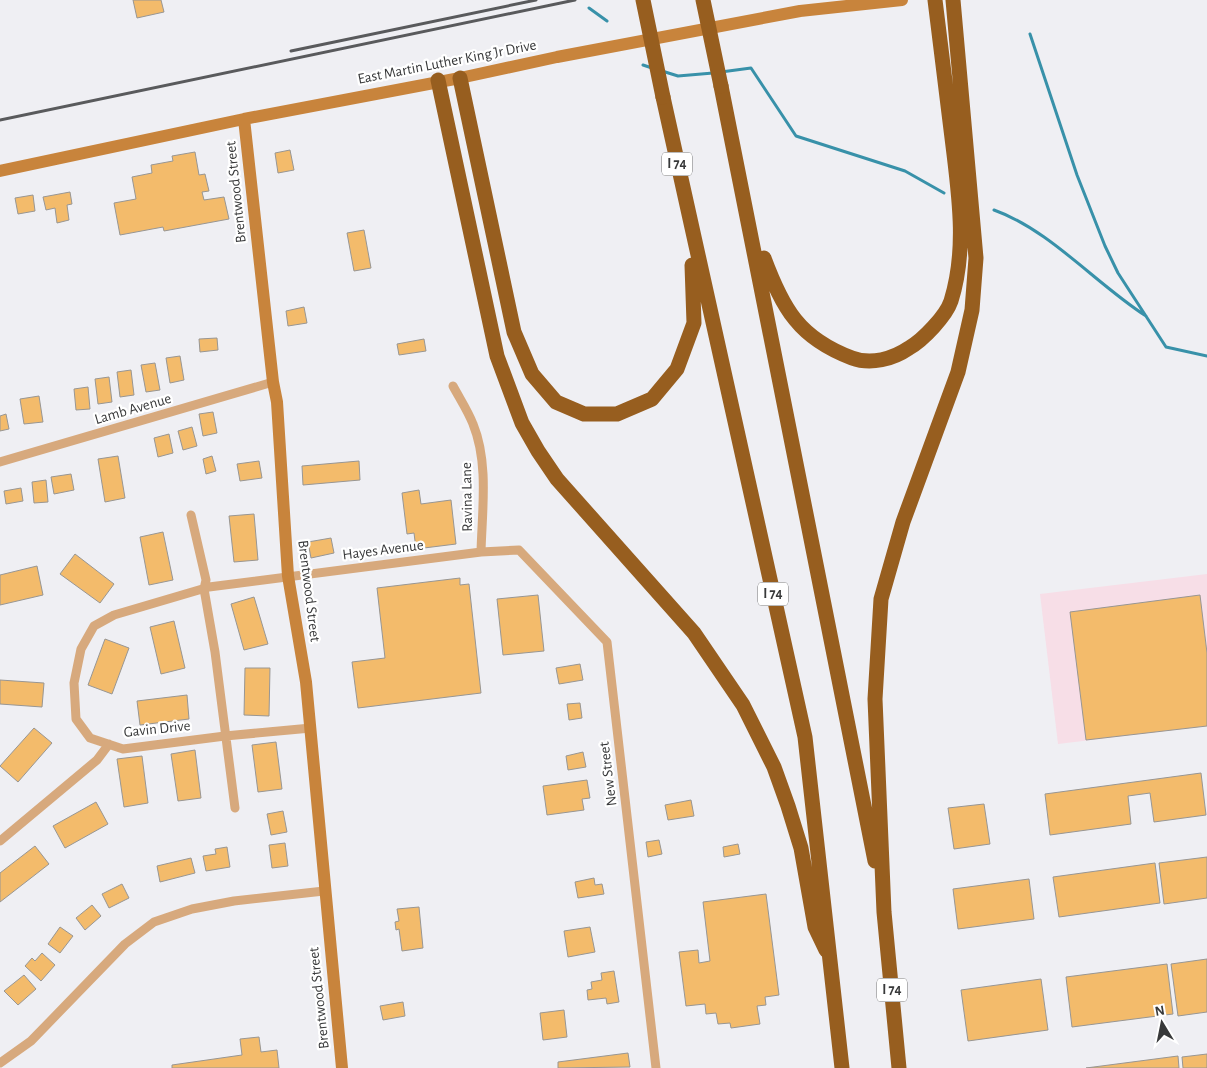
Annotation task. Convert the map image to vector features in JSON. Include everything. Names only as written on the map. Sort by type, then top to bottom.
[{"type":"highway","name":"I 74","points":[[643,0],[691,231],[805,737],[842,1068]]},
{"type":"highway","name":"I 74","points":[[703,0],[748,217],[884,912],[899,1068]]},
{"type":"highway","points":[[748,217],[777,294],[804,331],[831,350],[860,361],[894,358],[922,340],[950,303],[961,246],[958,184],[935,0]]},
{"type":"highway","points":[[884,912],[874,699],[881,599],[903,522],[958,372],[972,310],[976,258],[953,0]]},
{"type":"highway","points":[[460,78],[514,332],[532,374],[556,402],[584,414],[617,414],[652,399],[677,369],[694,323],[691,231]]},
{"type":"highway","points":[[438,80],[497,356],[522,423],[557,479],[694,633],[743,705],[774,767],[788,806],[801,848],[815,927],[831,961]]},
{"type":"main road","name":"East Martin Luther King Jr Drive","points":[[0,172],[244,119],[438,80],[460,78],[558,57],[800,11],[902,0]]},
{"type":"main road","name":"Brentwood Street","points":[[244,119],[273,382],[278,402],[288,576],[306,682],[342,1068]]},
{"type":"street","name":"Lamb Avenue","points":[[0,462],[273,382]]},
{"type":"street","name":"Ravina Lane","points":[[453,386],[474,426],[480,456],[484,493],[481,552]]},
{"type":"street","points":[[190,515],[206,580],[204,589],[216,652],[235,808]]},
{"type":"street","name":"New Street","points":[[481,552],[519,550],[607,642],[656,1068]]},
{"type":"street","name":"Hayes Avenue","points":[[288,576],[481,552]]},
{"type":"street","name":"Gavin Drive","points":[[288,576],[204,589],[114,615],[94,626],[81,649],[74,683],[76,719],[90,738],[123,749],[225,736],[311,728]]},
{"type":"street","points":[[0,841],[97,760],[109,744]]},
{"type":"street","points":[[0,1063],[31,1041],[125,944],[154,922],[192,909],[226,902],[324,891]]},
{"type":"shaded area","points":[[1207,574],[1207,726],[1058,744],[1040,594]]},
{"type":"building","points":[[133,0],[161,0],[164,12],[137,18]]},
{"type":"building","points":[[290,150],[294,170],[278,173],[275,153]]},
{"type":"building","points":[[195,152],[199,175],[205,174],[209,191],[202,192],[204,200],[224,197],[229,219],[164,231],[163,227],[120,235],[114,203],[136,199],[132,177],[152,173],[151,165],[173,161],[172,156]]},
{"type":"building","points":[[70,192],[72,204],[67,205],[69,220],[57,223],[55,208],[46,210],[43,197]]},
{"type":"building","points":[[33,195],[35,211],[18,214],[15,198]]},
{"type":"building","points":[[364,230],[371,268],[354,271],[347,233]]},
{"type":"building","points":[[304,307],[307,323],[288,326],[286,311]]},
{"type":"building","points":[[217,338],[218,350],[200,352],[199,339]]},
{"type":"building","points":[[424,339],[426,351],[399,355],[397,344]]},
{"type":"building","points":[[180,356],[184,380],[170,383],[166,358]]},
{"type":"building","points":[[155,363],[160,390],[146,392],[141,365]]},
{"type":"building","points":[[131,370],[134,395],[120,397],[117,372]]},
{"type":"building","points":[[109,377],[112,402],[98,404],[95,379]]},
{"type":"building","points":[[88,387],[90,409],[76,410],[74,389]]},
{"type":"building","points":[[39,396],[43,422],[24,424],[20,399]]},
{"type":"building","points":[[213,412],[217,433],[203,436],[199,414]]},
{"type":"building","points":[[6,414],[9,429],[0,431],[0,416]]},
{"type":"building","points":[[192,427],[197,446],[183,450],[178,431]]},
{"type":"building","points":[[169,434],[173,453],[158,457],[154,438]]},
{"type":"building","points":[[118,456],[125,498],[105,502],[98,459]]},
{"type":"building","points":[[212,456],[216,471],[206,474],[203,459]]},
{"type":"building","points":[[259,461],[262,478],[240,481],[237,464]]},
{"type":"building","points":[[359,461],[360,480],[303,485],[302,466]]},
{"type":"building","points":[[71,474],[74,490],[54,494],[51,477]]},
{"type":"building","points":[[46,480],[48,502],[34,503],[32,482]]},
{"type":"building","points":[[21,488],[23,501],[6,504],[4,491]]},
{"type":"building","points":[[419,490],[421,504],[451,500],[456,544],[416,549],[414,533],[407,534],[402,493]]},
{"type":"building","points":[[254,514],[258,560],[234,562],[229,516]]},
{"type":"building","points":[[163,532],[173,580],[149,585],[140,537]]},
{"type":"building","points":[[331,538],[334,553],[311,558],[308,542]]},
{"type":"building","points":[[75,554],[114,584],[100,603],[60,574]]},
{"type":"building","points":[[37,566],[43,595],[0,605],[0,575]]},
{"type":"building","points":[[460,578],[460,585],[469,584],[481,693],[358,708],[352,662],[385,658],[377,588]]},
{"type":"building","points":[[538,595],[544,651],[503,655],[497,599]]},
{"type":"building","points":[[1200,595],[1207,653],[1207,726],[1086,740],[1070,612]]},
{"type":"building","points":[[254,597],[268,644],[244,650],[231,604]]},
{"type":"building","points":[[174,621],[185,668],[161,674],[150,627]]},
{"type":"building","points":[[105,639],[129,648],[112,694],[88,685]]},
{"type":"building","points":[[580,664],[583,680],[559,684],[556,668]]},
{"type":"building","points":[[245,668],[270,668],[269,716],[244,715]]},
{"type":"building","points":[[0,680],[44,683],[42,707],[0,704]]},
{"type":"building","points":[[187,695],[189,719],[140,725],[137,701]]},
{"type":"building","points":[[580,703],[582,718],[569,720],[567,704]]},
{"type":"building","points":[[34,728],[52,743],[18,782],[0,766]]},
{"type":"building","points":[[276,742],[282,789],[258,792],[252,745]]},
{"type":"building","points":[[195,750],[201,798],[178,801],[171,754]]},
{"type":"building","points":[[583,752],[586,767],[568,770],[566,756]]},
{"type":"building","points":[[142,756],[148,803],[124,807],[117,759]]},
{"type":"building","points":[[1201,773],[1206,815],[1154,822],[1150,793],[1128,796],[1131,824],[1050,835],[1045,794]]},
{"type":"building","points":[[587,780],[590,798],[582,799],[584,810],[547,815],[543,786]]},
{"type":"building","points":[[691,800],[694,816],[668,820],[665,805]]},
{"type":"building","points":[[96,802],[108,824],[65,848],[53,826]]},
{"type":"building","points":[[984,804],[990,844],[954,849],[948,808]]},
{"type":"building","points":[[283,811],[287,832],[271,835],[267,814]]},
{"type":"building","points":[[659,840],[662,854],[648,857],[646,842]]},
{"type":"building","points":[[285,843],[288,866],[272,868],[269,845]]},
{"type":"building","points":[[738,844],[740,854],[724,857],[723,847]]},
{"type":"building","points":[[35,846],[49,864],[0,902],[0,873]]},
{"type":"building","points":[[227,847],[230,867],[206,871],[203,856],[216,854],[215,849]]},
{"type":"building","points":[[1207,857],[1207,898],[1164,904],[1159,863]]},
{"type":"building","points":[[191,858],[195,873],[160,882],[157,866]]},
{"type":"building","points":[[1155,863],[1160,903],[1059,917],[1053,877]]},
{"type":"building","points":[[594,878],[595,885],[602,884],[604,894],[578,898],[575,882]]},
{"type":"building","points":[[1029,879],[1034,919],[958,929],[953,889]]},
{"type":"building","points":[[122,884],[129,898],[109,908],[102,894]]},
{"type":"building","points":[[766,894],[779,995],[765,997],[766,1005],[757,1006],[760,1024],[731,1028],[730,1023],[718,1024],[716,1013],[706,1014],[705,1004],[686,1006],[679,952],[698,950],[699,963],[710,961],[703,902]]},
{"type":"building","points":[[92,905],[101,916],[85,930],[76,918]]},
{"type":"building","points":[[419,907],[423,948],[402,951],[399,929],[396,930],[395,922],[399,921],[397,909]]},
{"type":"building","points":[[60,927],[73,936],[60,953],[48,944]]},
{"type":"building","points":[[590,927],[595,952],[568,957],[564,931]]},
{"type":"building","points":[[42,953],[55,965],[41,981],[25,966],[32,958],[35,961]]},
{"type":"building","points":[[1207,959],[1207,1012],[1178,1016],[1171,964]]},
{"type":"building","points":[[1167,964],[1173,1014],[1072,1027],[1066,977]]},
{"type":"building","points":[[614,971],[619,1002],[607,1004],[606,998],[588,1000],[587,990],[592,989],[591,982],[602,980],[601,973]]},
{"type":"building","points":[[24,975],[36,989],[18,1005],[4,991]]},
{"type":"building","points":[[1041,979],[1048,1030],[968,1041],[961,990]]},
{"type":"building","points":[[403,1002],[405,1016],[383,1020],[380,1006]]},
{"type":"building","points":[[564,1010],[567,1037],[543,1040],[540,1013]]},
{"type":"building","points":[[259,1037],[261,1052],[277,1050],[279,1068],[172,1068],[172,1065],[242,1055],[240,1039]]},
{"type":"building","points":[[628,1053],[630,1067],[558,1068],[558,1062]]},
{"type":"building","points":[[1207,1054],[1207,1068],[1183,1068],[1182,1057]]},
{"type":"building","points":[[1178,1056],[1179,1068],[1086,1068]]},
{"type":"waterway","points":[[589,8],[607,21]]},
{"type":"waterway","points":[[1030,34],[1077,175],[1105,246],[1118,273],[1166,347],[1207,356]]},
{"type":"waterway","points":[[643,65],[652,68]]},
{"type":"waterway","points":[[721,72],[751,68],[796,136],[905,171],[944,193]]},
{"type":"waterway","points":[[662,71],[678,76],[713,73]]},
{"type":"waterway","points":[[994,210],[1034,230],[1146,316]]},
{"type":"railway","points":[[291,51],[536,0]]},
{"type":"railway","points":[[0,120],[575,0]]}]
